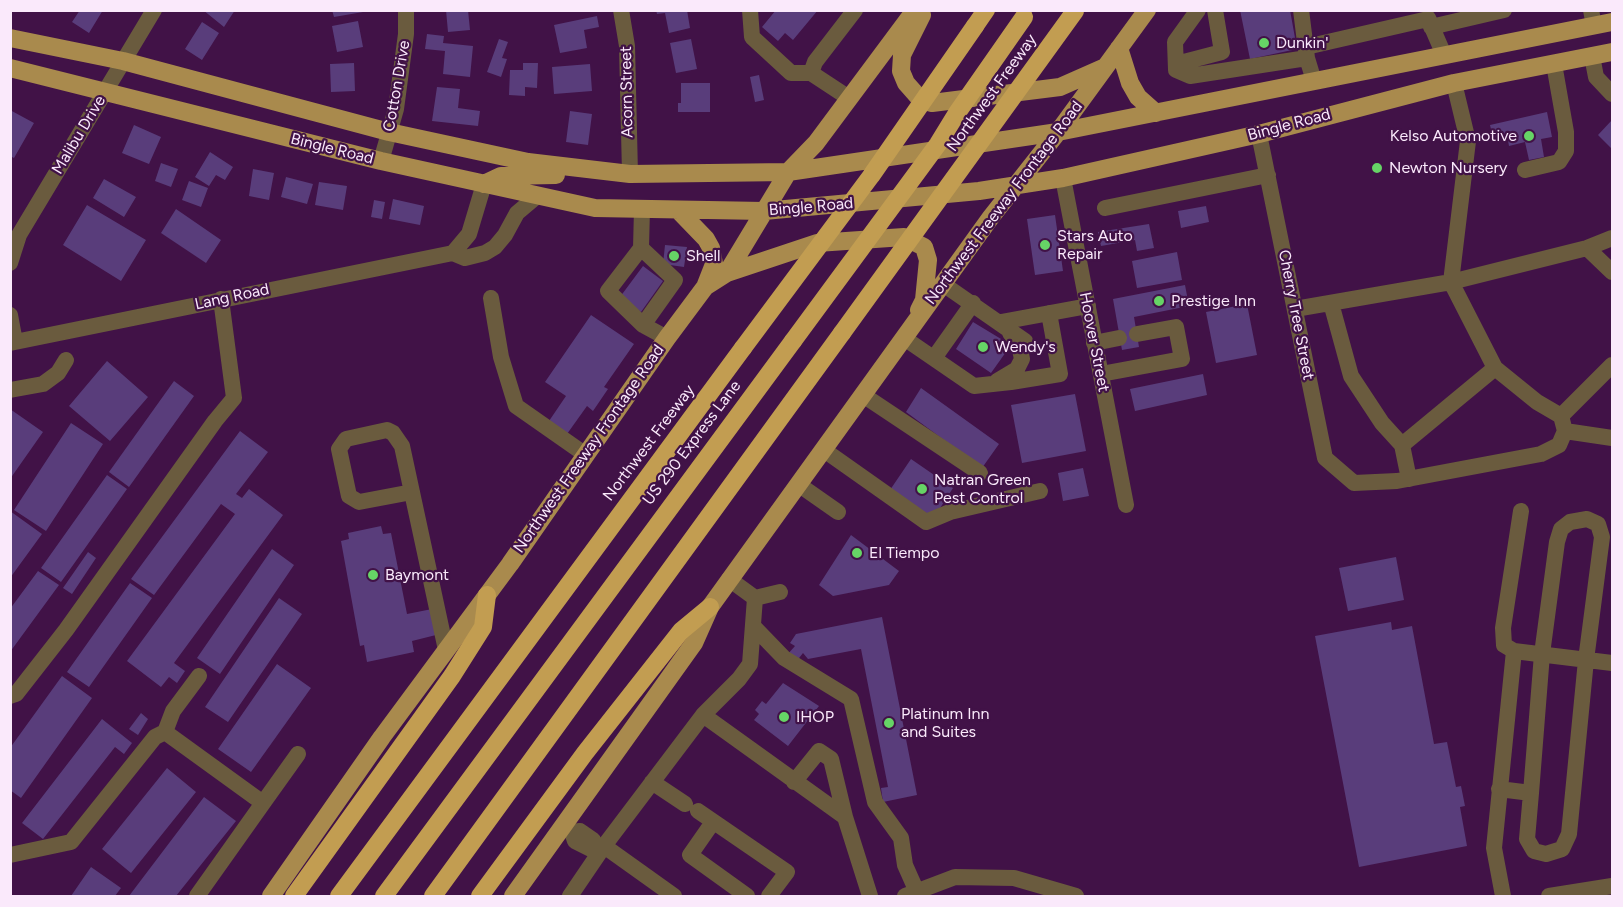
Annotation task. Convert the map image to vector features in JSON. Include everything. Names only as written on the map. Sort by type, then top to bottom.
[{"type":"highway","name":"Northwest Freeway","points":[[339,897],[871,176],[986,10]]},
{"type":"highway","name":"Northwest Freeway","points":[[432,897],[1075,11]]},
{"type":"highway","name":"US 290 Express Lane","points":[[384,897],[932,153],[1027,14]]},
{"type":"highway","points":[[294,897],[452,676],[483,627],[487,595]]},
{"type":"highway","points":[[480,897],[585,753],[674,640],[710,606]]},
{"type":"main road","name":"Northwest Freeway Frontage Road","points":[[271,897],[382,737],[487,595],[667,338],[705,287],[727,273],[788,172],[816,142],[915,10]]},
{"type":"main road","points":[[924,10],[902,55],[902,71],[906,83],[921,100],[932,103],[1060,87],[1104,67]]},
{"type":"main road","name":"Northwest Freeway Frontage Road","points":[[513,897],[568,829],[694,643],[710,606],[729,579],[1014,186],[1058,132],[1147,10]]},
{"type":"main road","name":"Bingle Road","points":[[10,38],[123,61],[389,132],[528,162],[623,173],[788,172],[1058,132],[1444,55],[1592,18],[1612,22]]},
{"type":"main road","points":[[41,75],[49,46]]},
{"type":"main road","points":[[1119,48],[1130,82],[1138,97],[1156,113]]},
{"type":"main road","name":"Bingle Road","points":[[10,69],[536,197],[595,208],[764,211],[1014,186],[1063,178],[1259,134],[1383,99],[1612,52]]},
{"type":"main road","points":[[1444,55],[1454,83]]},
{"type":"main road","points":[[484,184],[507,176],[623,173]]},
{"type":"main road","points":[[678,210],[706,239],[711,248],[714,264],[705,287]]},
{"type":"main road","points":[[727,273],[817,243],[904,237],[924,247],[928,260],[924,300],[908,333]]},
{"type":"street","name":"Malibu Drive","points":[[10,263],[19,235],[154,10]]},
{"type":"street","name":"Cotton Drive","points":[[381,161],[399,88],[406,10]]},
{"type":"street","name":"Acorn Street","points":[[621,10],[627,46],[623,173]]},
{"type":"street","points":[[750,10],[752,37],[791,74],[811,73],[849,98]]},
{"type":"street","points":[[811,73],[815,62],[855,10]]},
{"type":"street","points":[[1176,67],[1175,42],[1198,10]]},
{"type":"street","points":[[1176,67],[1222,52],[1215,10]]},
{"type":"street","points":[[1301,10],[1314,81]]},
{"type":"street","points":[[1176,67],[1190,76],[1307,52],[1428,19],[1504,10]]},
{"type":"street","points":[[1428,19],[1444,55]]},
{"type":"street","points":[[1592,56],[1596,77],[1612,94]]},
{"type":"street","points":[[1525,170],[1558,162],[1566,151],[1566,132],[1554,64]]},
{"type":"street","points":[[1454,83],[1468,141],[1450,282],[1495,368],[1563,423],[1612,438]]},
{"type":"street","name":"Cherry Tree Street","points":[[1259,134],[1325,458],[1354,483],[1409,479]]},
{"type":"street","points":[[1106,208],[1268,175]]},
{"type":"street","name":"Hoover Street","points":[[1063,178],[1126,506]]},
{"type":"street","points":[[453,252],[469,234],[484,184]]},
{"type":"street","name":"Lang Road","points":[[13,343],[453,252],[465,258],[490,251],[500,243],[517,213],[536,197]]},
{"type":"street","points":[[642,209],[641,248],[608,291],[643,325],[667,338]]},
{"type":"street","points":[[1295,309],[1450,282],[1587,248],[1612,238]]},
{"type":"street","points":[[641,248],[675,280],[643,325]]},
{"type":"street","points":[[1587,248],[1612,272]]},
{"type":"street","points":[[943,284],[1009,322],[1025,341],[1033,378]]},
{"type":"street","points":[[490,298],[501,357],[516,406],[586,455]]},
{"type":"street","points":[[10,696],[16,694],[66,630],[215,421],[234,398],[221,299]]},
{"type":"street","points":[[934,358],[973,303]]},
{"type":"street","points":[[1331,303],[1351,376],[1382,423],[1402,445],[1409,479],[1541,454],[1559,445],[1563,423],[1612,365]]},
{"type":"street","points":[[1009,322],[1088,306]]},
{"type":"street","points":[[908,333],[934,358],[974,386],[1011,382],[1060,374],[1049,313]]},
{"type":"street","points":[[10,315],[13,343]]},
{"type":"street","points":[[988,385],[1007,376],[1021,364],[1019,345],[1009,322]]},
{"type":"street","points":[[1101,374],[1182,358],[1176,327],[1137,334]]},
{"type":"street","points":[[1094,343],[1119,338]]},
{"type":"street","points":[[1011,382],[1022,374],[1029,359]]},
{"type":"street","points":[[10,390],[43,384],[58,373],[66,360]]},
{"type":"street","points":[[1402,445],[1495,368]]},
{"type":"street","points":[[863,394],[980,473]]},
{"type":"street","points":[[412,492],[359,502],[349,496],[339,448],[346,439],[387,430],[393,433],[402,446],[412,492],[446,650]]},
{"type":"street","points":[[824,450],[926,522],[950,512],[1040,491]]},
{"type":"street","points":[[798,484],[838,512]]},
{"type":"street","points":[[1521,511],[1503,628],[1504,645],[1514,651],[1612,663]]},
{"type":"street","points":[[1587,519],[1598,524],[1602,537],[1586,660],[1569,834],[1562,849],[1546,854],[1534,850],[1527,839],[1542,654],[1561,529],[1570,522],[1587,519]]},
{"type":"street","points":[[729,579],[754,598]]},
{"type":"street","points":[[754,598],[780,592]]},
{"type":"street","points":[[570,897],[599,849],[703,715],[739,680],[750,664],[755,628],[754,598]]},
{"type":"street","points":[[755,628],[784,658],[851,699],[875,802],[901,838],[911,894],[955,877],[1014,878],[1076,897]]},
{"type":"street","points":[[1503,897],[1494,848],[1514,651]]},
{"type":"street","points":[[10,855],[71,842],[155,738],[165,732],[173,711],[199,676]]},
{"type":"street","points":[[703,715],[845,817]]},
{"type":"street","points":[[165,732],[263,803]]},
{"type":"street","points":[[794,782],[819,751],[831,759],[845,817],[870,897]]},
{"type":"street","points":[[197,897],[298,754]]},
{"type":"street","points":[[652,782],[787,872],[769,897]]},
{"type":"street","points":[[1499,789],[1531,793]]},
{"type":"street","points":[[713,822],[690,855],[747,897]]},
{"type":"street","points":[[568,829],[575,842],[588,850],[599,849],[674,897]]},
{"type":"street","points":[[1549,897],[1612,886]]},
{"type":"building","points":[[80,10],[103,10],[89,33],[72,22]]},
{"type":"building","points":[[203,10],[235,10],[224,27]]},
{"type":"building","points":[[332,10],[363,10],[363,12],[334,17]]},
{"type":"building","points":[[446,10],[468,10],[470,30],[448,32]]},
{"type":"building","points":[[656,10],[687,10],[690,28],[669,33],[665,13],[657,14]]},
{"type":"building","points":[[776,10],[818,10],[793,40],[785,33],[778,41],[762,27]]},
{"type":"building","points":[[1240,10],[1290,10],[1297,49],[1250,59]]},
{"type":"building","points":[[597,16],[599,27],[584,30],[587,48],[560,53],[554,25]]},
{"type":"building","points":[[358,21],[363,47],[337,52],[332,26]]},
{"type":"building","points":[[202,22],[219,33],[202,60],[185,49]]},
{"type":"building","points":[[427,34],[444,36],[443,43],[473,46],[470,77],[443,74],[445,51],[425,49]]},
{"type":"building","points":[[499,39],[508,42],[502,58],[507,59],[501,77],[487,72]]},
{"type":"building","points":[[691,39],[697,69],[676,73],[670,43]]},
{"type":"building","points":[[354,63],[355,91],[331,92],[330,64]]},
{"type":"building","points":[[523,63],[538,63],[537,88],[525,87],[525,96],[509,95],[510,70],[523,70]]},
{"type":"building","points":[[590,64],[592,91],[554,94],[552,67]]},
{"type":"building","points":[[759,75],[764,100],[755,102],[750,77]]},
{"type":"building","points":[[681,83],[710,83],[710,112],[678,112],[678,103],[681,103]]},
{"type":"building","points":[[437,87],[460,89],[458,108],[480,111],[478,126],[432,121]]},
{"type":"building","points":[[10,110],[34,123],[14,158],[10,156]]},
{"type":"building","points":[[570,111],[592,114],[588,145],[566,142]]},
{"type":"building","name":"Kelso Automotive","points":[[1547,112],[1552,137],[1541,139],[1544,157],[1529,160],[1525,142],[1509,146],[1507,135],[1493,138],[1490,125]]},
{"type":"building","points":[[1612,120],[1612,149],[1598,135]]},
{"type":"building","points":[[134,125],[161,137],[149,164],[122,153]]},
{"type":"building","points":[[210,152],[233,167],[225,180],[216,175],[209,186],[195,177]]},
{"type":"building","points":[[161,163],[178,169],[171,187],[155,181]]},
{"type":"building","points":[[253,169],[274,173],[269,200],[249,196]]},
{"type":"building","points":[[286,177],[313,184],[307,204],[281,197]]},
{"type":"building","points":[[104,179],[136,197],[124,217],[93,198]]},
{"type":"building","points":[[189,181],[208,188],[201,207],[182,200]]},
{"type":"building","points":[[319,182],[347,186],[343,210],[315,205]]},
{"type":"building","points":[[393,199],[424,206],[420,225],[389,219]]},
{"type":"building","points":[[374,200],[385,202],[382,219],[371,217]]},
{"type":"building","points":[[87,205],[146,240],[121,281],[63,245]]},
{"type":"building","points":[[1206,206],[1209,222],[1181,228],[1178,211]]},
{"type":"building","points":[[176,209],[221,240],[206,263],[161,233]]},
{"type":"building","name":"Stars Auto Repair","points":[[1055,215],[1063,271],[1035,275],[1027,219]]},
{"type":"building","points":[[1149,224],[1154,248],[1137,251],[1135,240],[1101,246],[1098,232]]},
{"type":"building","points":[[665,245],[687,247],[684,267],[663,264]]},
{"type":"building","points":[[1177,252],[1182,280],[1137,288],[1132,261]]},
{"type":"building","points":[[643,266],[663,281],[641,312],[620,297]]},
{"type":"building","points":[[1185,285],[1189,306],[1134,317],[1139,347],[1122,350],[1113,299]]},
{"type":"building","points":[[1247,304],[1257,355],[1216,363],[1206,312]]},
{"type":"building","points":[[591,315],[634,344],[604,387],[608,389],[593,411],[587,406],[567,434],[549,421],[566,396],[545,382]]},
{"type":"building","name":"Wendy's","points":[[973,322],[1011,345],[991,373],[956,349]]},
{"type":"building","points":[[107,361],[148,397],[110,441],[69,406]]},
{"type":"building","points":[[1203,374],[1207,395],[1135,411],[1130,389]]},
{"type":"building","points":[[174,381],[194,396],[129,487],[109,472]]},
{"type":"building","points":[[921,388],[999,444],[982,468],[906,412]]},
{"type":"building","points":[[1075,394],[1086,451],[1022,463],[1011,405]]},
{"type":"building","points":[[10,409],[43,432],[10,479]]},
{"type":"building","points":[[71,423],[103,444],[46,531],[14,510]]},
{"type":"building","points":[[240,431],[268,452],[236,494],[242,498],[249,489],[283,515],[174,663],[185,671],[177,683],[169,677],[161,687],[127,661],[235,514],[221,504],[154,595],[131,579]]},
{"type":"building","name":"Natran Green Pest Control","points":[[911,459],[953,488],[933,519],[890,490]]},
{"type":"building","points":[[1083,468],[1089,496],[1063,501],[1058,473]]},
{"type":"building","points":[[107,475],[127,489],[61,582],[41,568]]},
{"type":"building","points":[[10,511],[42,534],[10,578]]},
{"type":"building","name":"Baymont","points":[[381,526],[383,534],[391,533],[407,614],[432,609],[436,635],[412,641],[414,652],[367,662],[364,645],[360,646],[341,541],[349,539],[348,533]]},
{"type":"building","name":"El Tiempo","points":[[851,535],[899,571],[889,585],[833,596],[819,585]]},
{"type":"building","points":[[272,549],[294,565],[220,674],[197,658]]},
{"type":"building","points":[[88,552],[96,558],[72,594],[63,588]]},
{"type":"building","points":[[1396,557],[1404,600],[1348,611],[1339,568]]},
{"type":"building","points":[[38,571],[59,585],[10,652],[10,609]]},
{"type":"building","points":[[130,583],[152,598],[89,687],[67,672]]},
{"type":"building","points":[[279,598],[302,614],[228,722],[205,707]]},
{"type":"building","name":"Platinum Inn and Suites","points":[[882,617],[917,795],[883,802],[881,788],[888,787],[861,649],[808,659],[803,653],[796,662],[787,655],[795,646],[790,643],[796,634]]},
{"type":"building","points":[[1391,622],[1392,630],[1412,626],[1434,744],[1447,742],[1456,787],[1461,786],[1465,806],[1460,807],[1467,846],[1359,867],[1315,636]]},
{"type":"building","points":[[277,664],[311,688],[251,772],[218,749]]},
{"type":"building","points":[[62,676],[92,698],[21,798],[10,790],[10,748]]},
{"type":"building","name":"IHOP","points":[[783,683],[819,706],[788,746],[754,720],[759,714],[755,710],[762,701],[766,704]]},
{"type":"building","points":[[141,713],[148,719],[138,735],[129,729]]},
{"type":"building","points":[[102,719],[132,743],[124,754],[115,747],[43,839],[22,823]]},
{"type":"building","points":[[167,768],[196,792],[131,873],[102,849]]},
{"type":"building","points":[[204,797],[236,821],[176,896],[129,896]]},
{"type":"building","points":[[91,867],[121,888],[115,896],[71,896]]},
{"type":"place","name":"Dunkin'","points":[[1264,43]]},
{"type":"place","name":"Kelso Automotive","points":[[1529,136]]},
{"type":"place","name":"Newton Nursery","points":[[1377,168]]},
{"type":"place","name":"Stars Auto Repair","points":[[1045,245]]},
{"type":"place","name":"Shell","points":[[674,256]]},
{"type":"place","name":"Prestige Inn","points":[[1159,301]]},
{"type":"place","name":"Wendy's","points":[[983,347]]},
{"type":"place","name":"Natran Green Pest Control","points":[[922,489]]},
{"type":"place","name":"El Tiempo","points":[[857,553]]},
{"type":"place","name":"Baymont","points":[[373,575]]},
{"type":"place","name":"IHOP","points":[[784,717]]},
{"type":"place","name":"Platinum Inn and Suites","points":[[889,723]]}]
